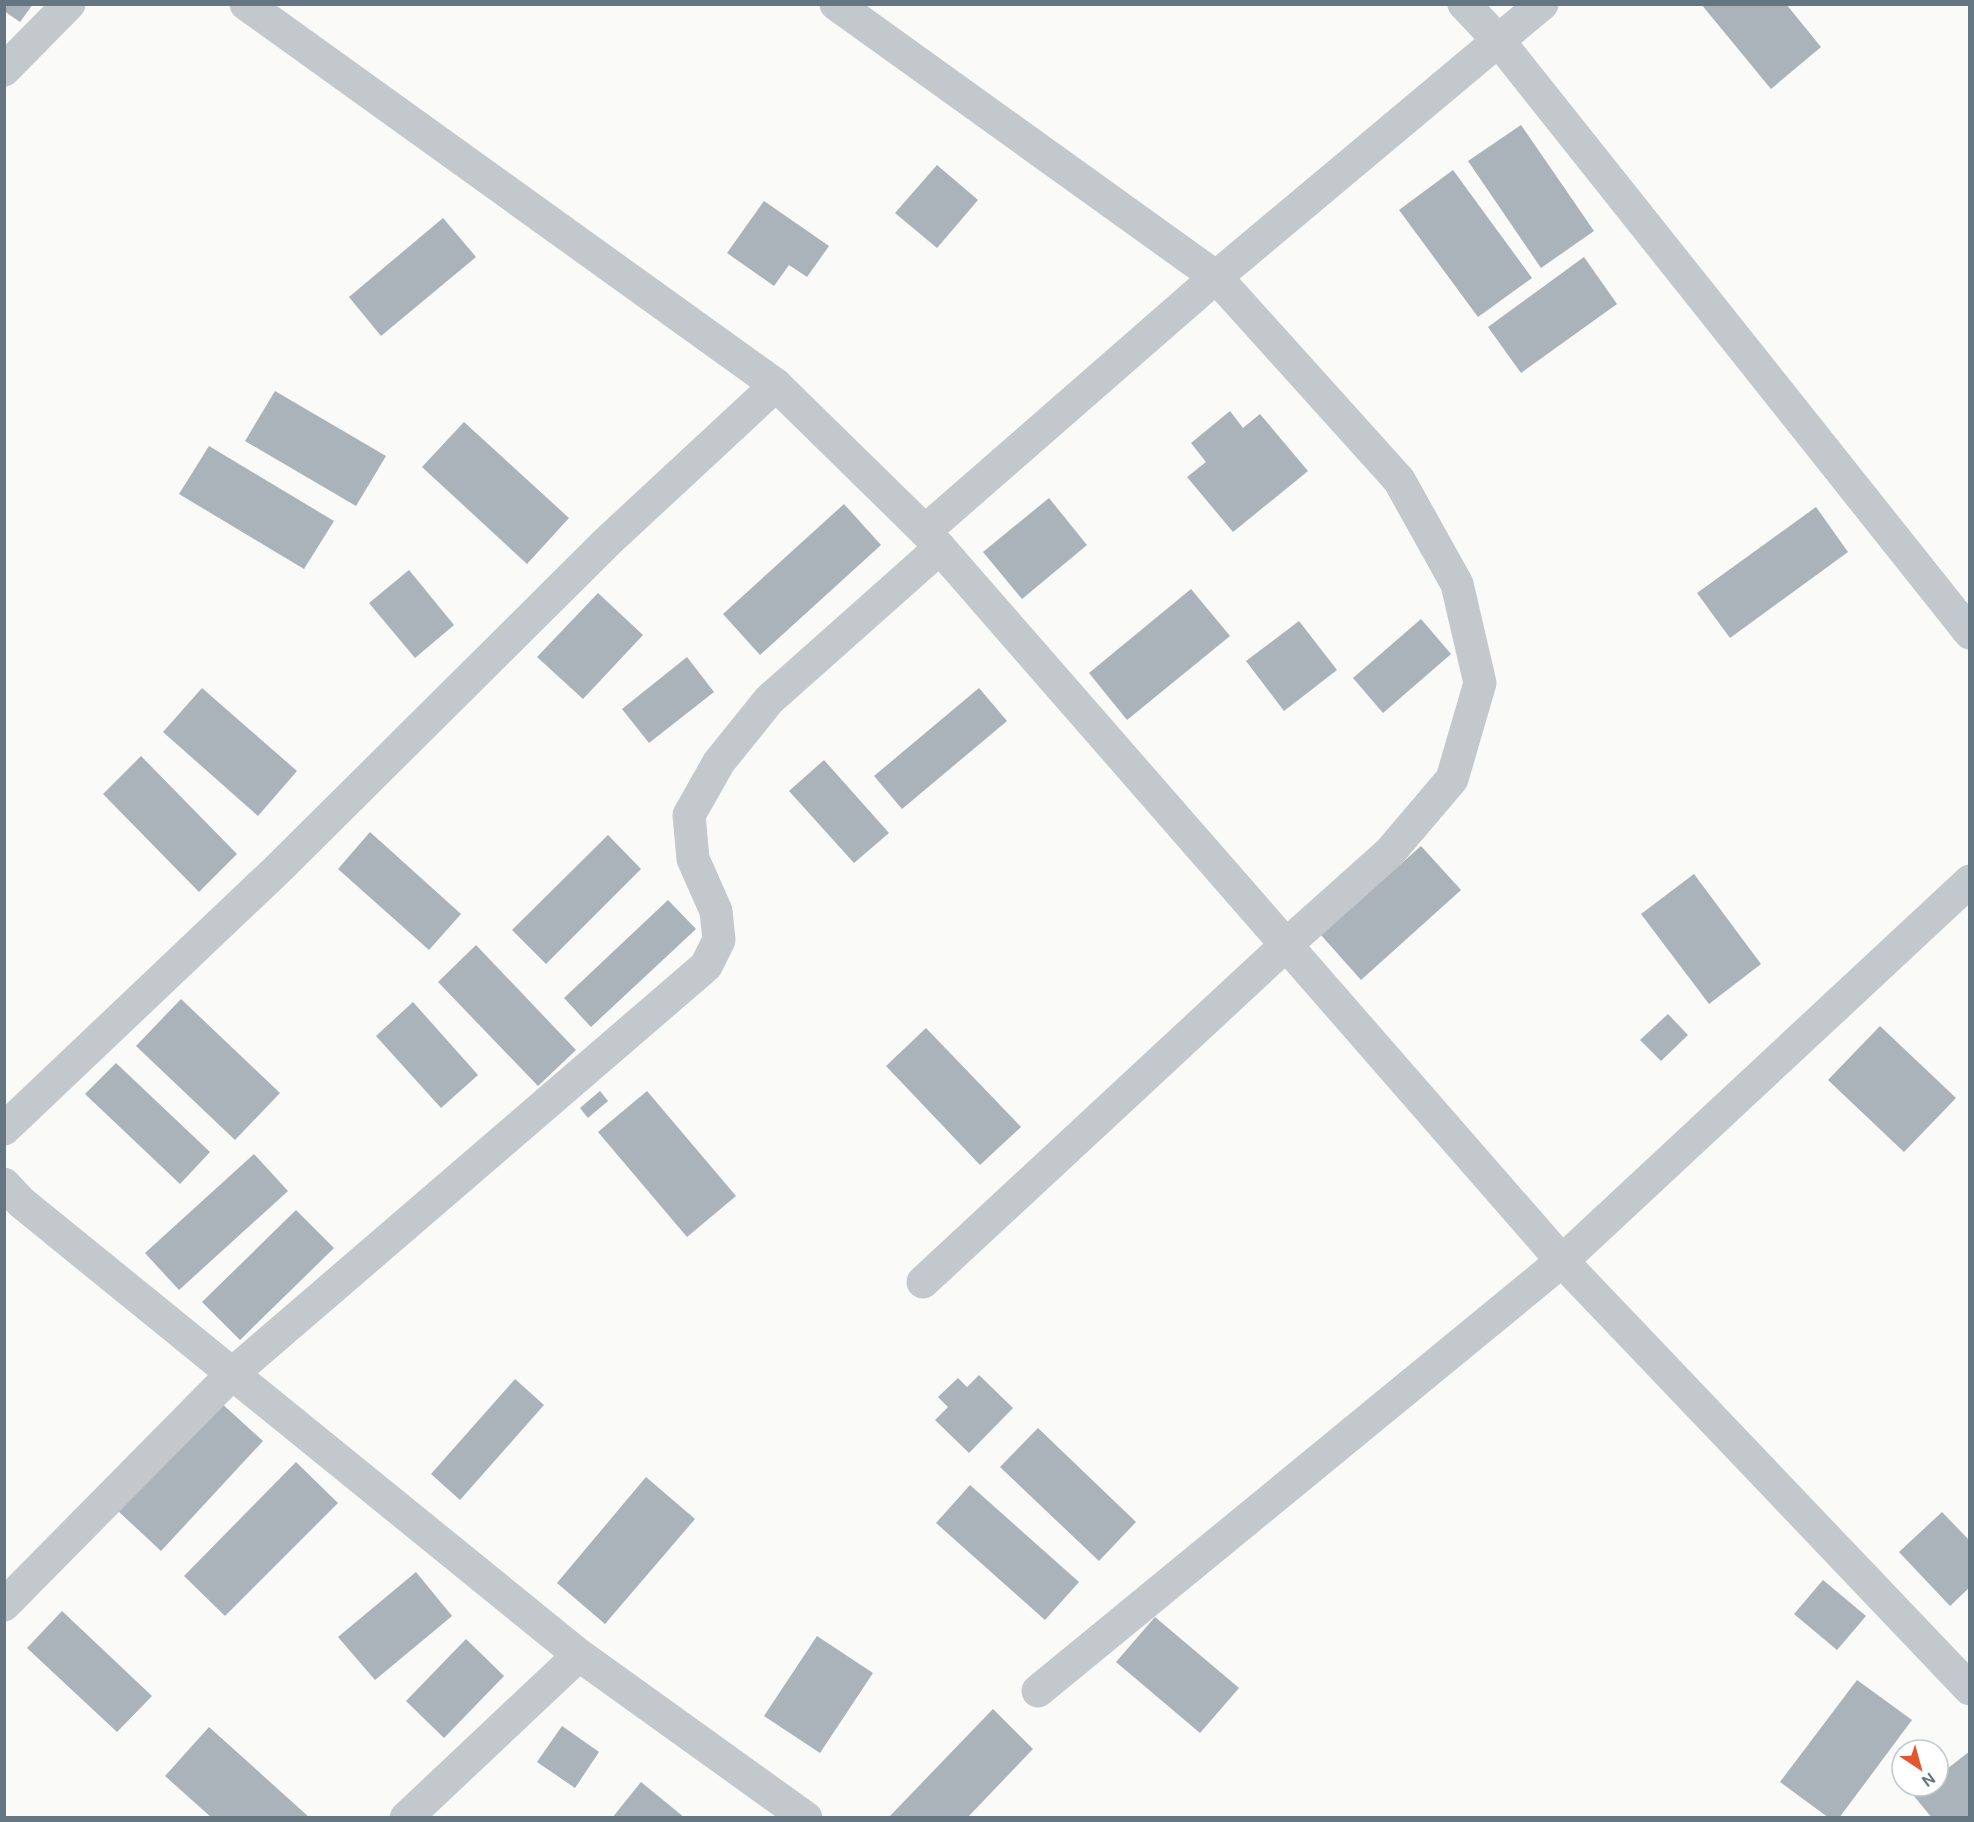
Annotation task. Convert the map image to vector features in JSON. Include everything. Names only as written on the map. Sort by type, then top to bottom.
[{"type":"street","points":[[4,70],[69,4]]},
{"type":"street","points":[[246,4],[777,385],[933,539],[1562,1261],[1970,1689]]},
{"type":"street","points":[[836,4],[1216,278],[1399,480],[1457,584],[1480,683],[1452,779],[1390,852],[1286,945],[923,1281]]},
{"type":"street","points":[[1464,4],[1498,40],[1970,633]]},
{"type":"street","points":[[4,1605],[232,1374],[706,966],[719,940],[716,910],[693,859],[689,815],[714,770],[769,700],[933,539],[1216,278],[1542,4]]},
{"type":"street","points":[[4,1129],[280,867],[607,542],[777,385]]},
{"type":"street","points":[[1038,1691],[1562,1261],[1970,880]]},
{"type":"street","points":[[4,1184],[22,1203],[579,1655],[806,1818]]},
{"type":"street","points":[[406,1818],[579,1655]]},
{"type":"building","points":[[4,4],[33,4],[20,22],[4,11]]},
{"type":"building","points":[[1701,4],[1786,4],[1821,47],[1771,89]]},
{"type":"building","points":[[1521,125],[1594,231],[1541,268],[1468,161]]},
{"type":"building","points":[[937,165],[978,200],[937,248],[895,213]]},
{"type":"building","points":[[1453,170],[1532,278],[1478,317],[1399,210]]},
{"type":"building","points":[[764,201],[829,246],[807,277],[789,265],[774,286],[727,253]]},
{"type":"building","points":[[443,218],[476,257],[381,336],[349,297]]},
{"type":"building","points":[[1584,257],[1617,304],[1521,373],[1488,327]]},
{"type":"building","points":[[275,391],[386,456],[356,506],[245,441]]},
{"type":"building","points":[[1230,411],[1243,428],[1260,414],[1308,471],[1233,532],[1187,477],[1206,462],[1191,443]]},
{"type":"building","points":[[464,422],[569,518],[527,564],[422,467]]},
{"type":"building","points":[[209,446],[334,521],[304,569],[179,494]]},
{"type":"building","points":[[1049,498],[1087,545],[1022,599],[983,552]]},
{"type":"building","points":[[844,504],[881,545],[760,655],[723,614]]},
{"type":"building","points":[[1816,507],[1848,552],[1730,638],[1697,593]]},
{"type":"building","points":[[409,570],[454,625],[415,658],[369,603]]},
{"type":"building","points":[[1191,589],[1230,636],[1127,720],[1089,673]]},
{"type":"building","points":[[598,593],[643,635],[583,699],[537,657]]},
{"type":"building","points":[[1421,619],[1451,654],[1383,713],[1353,678]]},
{"type":"building","points":[[1299,621],[1337,670],[1284,711],[1246,661]]},
{"type":"building","points":[[687,657],[714,692],[649,743],[622,709]]},
{"type":"building","points":[[202,688],[297,771],[258,816],[163,732]]},
{"type":"building","points":[[979,688],[1007,721],[902,809],[874,776]]},
{"type":"building","points":[[141,756],[237,854],[199,892],[103,794]]},
{"type":"building","points":[[824,760],[889,833],[854,863],[789,791]]},
{"type":"building","points":[[370,832],[461,914],[429,950],[338,869]]},
{"type":"building","points":[[608,835],[641,869],[546,964],[512,930]]},
{"type":"building","points":[[1421,846],[1461,890],[1361,980],[1321,935]]},
{"type":"building","points":[[1694,874],[1761,964],[1709,1004],[1641,914]]},
{"type":"building","points":[[668,900],[696,929],[591,1027],[564,998]]},
{"type":"building","points":[[476,945],[576,1050],[538,1086],[438,982]]},
{"type":"building","points":[[181,999],[280,1093],[235,1140],[136,1046]]},
{"type":"building","points":[[413,1002],[478,1075],[441,1108],[376,1036]]},
{"type":"building","points":[[1668,1014],[1688,1035],[1661,1061],[1640,1040]]},
{"type":"building","points":[[1880,1026],[1956,1098],[1904,1152],[1828,1080]]},
{"type":"building","points":[[926,1028],[1021,1127],[980,1165],[886,1066]]},
{"type":"building","points":[[116,1063],[210,1152],[180,1184],[85,1094]]},
{"type":"building","points":[[600,1091],[608,1101],[588,1118],[580,1108]]},
{"type":"building","points":[[647,1091],[736,1196],[687,1237],[598,1132]]},
{"type":"building","points":[[254,1154],[288,1191],[179,1290],[145,1253]]},
{"type":"building","points":[[296,1210],[334,1248],[240,1340],[202,1302]]},
{"type":"building","points":[[979,1375],[1013,1408],[969,1453],[935,1420],[948,1407],[938,1397],[958,1378],[967,1387]]},
{"type":"building","points":[[515,1379],[544,1405],[460,1500],[431,1474]]},
{"type":"building","points":[[219,1401],[263,1441],[161,1551],[118,1511]]},
{"type":"building","points":[[1038,1428],[1136,1522],[1099,1561],[1000,1467]]},
{"type":"building","points":[[296,1462],[338,1503],[225,1616],[184,1576]]},
{"type":"building","points":[[646,1477],[695,1519],[605,1624],[557,1583]]},
{"type":"building","points":[[970,1485],[1079,1582],[1045,1620],[936,1523]]},
{"type":"building","points":[[1942,1512],[1970,1541],[1970,1587],[1950,1606],[1899,1552]]},
{"type":"building","points":[[416,1572],[452,1616],[375,1680],[338,1637]]},
{"type":"building","points":[[1823,1580],[1866,1616],[1837,1650],[1794,1614]]},
{"type":"building","points":[[62,1611],[152,1696],[117,1732],[27,1648]]},
{"type":"building","points":[[1155,1617],[1239,1688],[1200,1733],[1116,1662]]},
{"type":"building","points":[[817,1636],[873,1673],[820,1753],[764,1716]]},
{"type":"building","points":[[466,1639],[504,1676],[444,1738],[406,1701]]},
{"type":"building","points":[[1857,1680],[1912,1720],[1899,1738],[1890,1738],[1890,1750],[1839,1818],[1829,1818],[1780,1782]]},
{"type":"building","points":[[993,1709],[1033,1749],[967,1818],[888,1818]]},
{"type":"building","points":[[562,1726],[599,1752],[575,1788],[537,1762]]},
{"type":"building","points":[[209,1727],[310,1818],[212,1818],[165,1776]]},
{"type":"building","points":[[1970,1751],[1970,1818],[1932,1818],[1916,1798],[1950,1798],[1950,1767]]},
{"type":"building","points":[[641,1782],[685,1818],[612,1818]]}]
